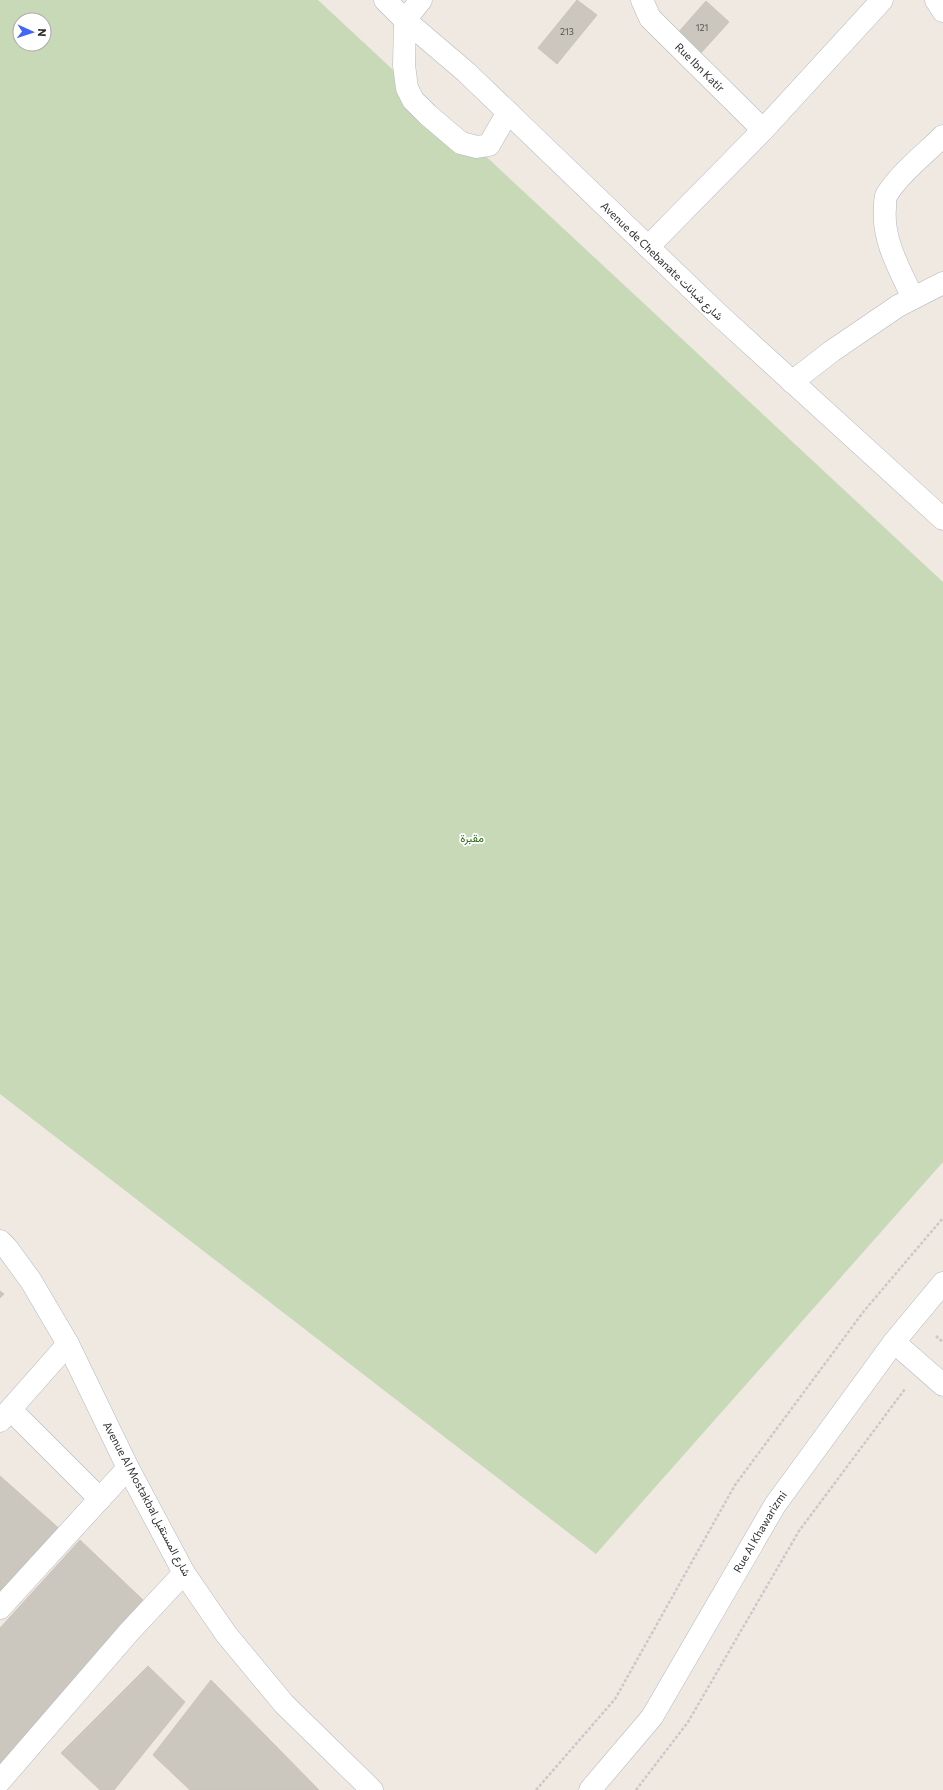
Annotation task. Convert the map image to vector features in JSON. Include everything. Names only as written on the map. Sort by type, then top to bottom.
[{"type":"street","name":"Avenue de Chebanate شارع شبانات","points":[[385,0],[405,20],[466,72],[648,248],[792,382],[943,519]]},
{"type":"street","points":[[421,0],[405,20],[404,77],[407,88],[413,100],[461,143],[477,147],[489,145],[508,112]]},
{"type":"street","name":"Rue Ibn Katir","points":[[642,0],[650,18],[763,130]]},
{"type":"street","points":[[648,248],[763,130],[882,0]]},
{"type":"street","points":[[936,0],[943,11]]},
{"type":"street","points":[[912,298],[895,259],[888,237],[884,218],[886,197],[901,178],[943,136]]},
{"type":"street","points":[[792,382],[864,328],[912,298],[943,283]]},
{"type":"street","name":"Avenue Al Mostakbal شارع المستقبل","points":[[0,1241],[7,1248],[30,1280],[68,1344],[128,1468],[184,1573],[226,1634],[284,1704],[372,1790]]},
{"type":"street","name":"Rue Al Khawarizmi","points":[[590,1790],[652,1717],[775,1504],[894,1342],[943,1283]]},
{"type":"street","points":[[894,1342],[943,1385]]},
{"type":"street","points":[[68,1344],[6,1416],[100,1499]]},
{"type":"street","points":[[0,1608],[128,1468]]},
{"type":"street","points":[[4,1782],[129,1632],[184,1573]]},
{"type":"path","points":[[536,1790],[615,1699],[735,1485],[864,1311],[943,1218]]},
{"type":"path","points":[[636,1790],[688,1722],[799,1531],[922,1366]]},
{"type":"green space","name":"مقبرة","points":[[0,0],[318,0],[943,582],[943,1162],[596,1554],[0,1094]]},
{"type":"building","points":[[577,0],[597,15],[557,64],[538,48]]},
{"type":"building","points":[[706,1],[729,22],[699,55],[676,35]]},
{"type":"building","points":[[0,1291],[4,1294],[0,1298]]},
{"type":"building","points":[[0,1476],[62,1531],[0,1600]]},
{"type":"building","points":[[80,1540],[143,1600],[0,1767],[0,1628]]},
{"type":"building","points":[[148,1666],[185,1702],[114,1790],[100,1790],[61,1753]]},
{"type":"building","points":[[211,1680],[319,1790],[190,1790],[153,1755]]}]
